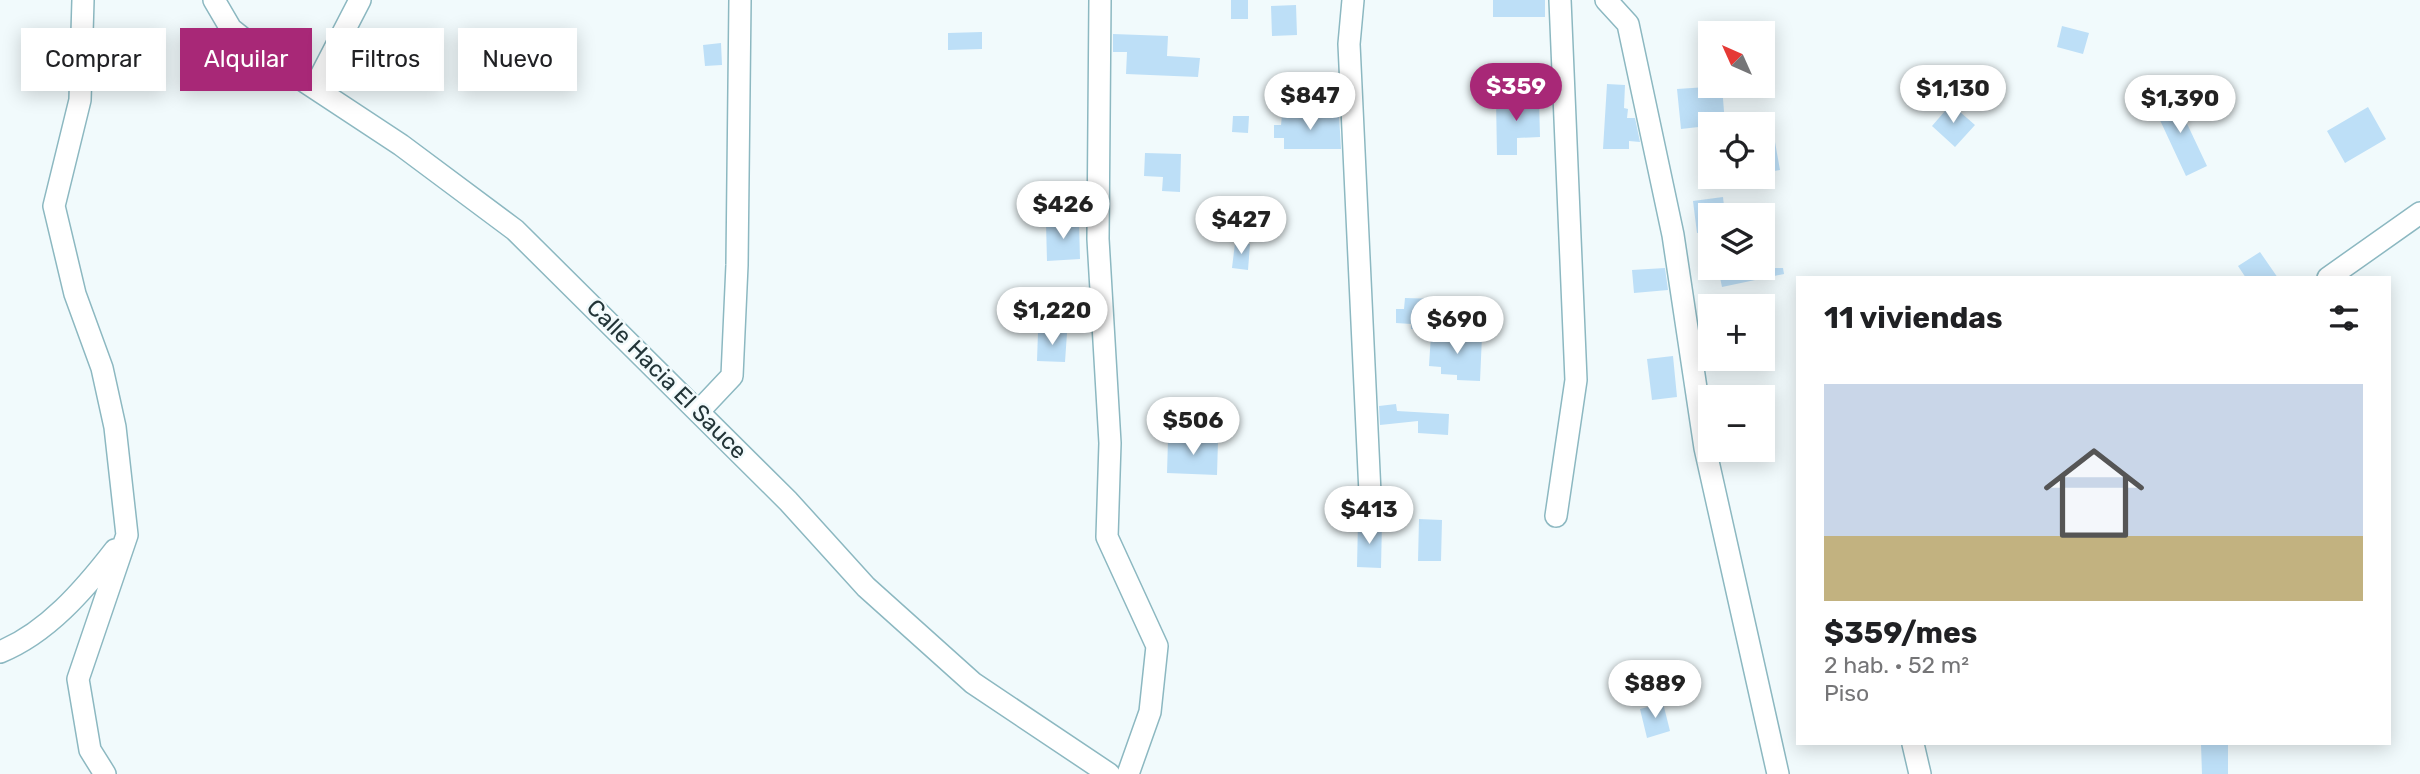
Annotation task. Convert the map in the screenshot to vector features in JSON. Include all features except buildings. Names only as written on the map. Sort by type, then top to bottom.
[{"type":"street","points":[[83,0],[80,100],[54,206],[75,294],[102,368],[115,427],[127,535],[78,679],[90,750],[105,774]]},
{"type":"street","name":"Calle Hacia El Sauce","points":[[215,0],[231,29],[401,145],[515,230],[788,501],[866,587],[973,683],[1109,774]]},
{"type":"street","points":[[315,87],[360,0]]},
{"type":"street","points":[[699,411],[732,376],[737,265],[740,0]]},
{"type":"street","points":[[1100,0],[1098,239],[1110,443],[1107,537],[1157,646],[1150,712],[1128,774]]},
{"type":"street","points":[[1353,0],[1349,44],[1371,515]]},
{"type":"street","points":[[1556,516],[1576,380],[1560,0]]},
{"type":"street","points":[[1606,0],[1628,24],[1673,235],[1705,447],[1778,774]]},
{"type":"street","points":[[2331,276],[2420,213]]},
{"type":"street","points":[[0,652],[37,634],[98,572],[127,535]]},
{"type":"street","points":[[1913,745],[1920,774]]}]
